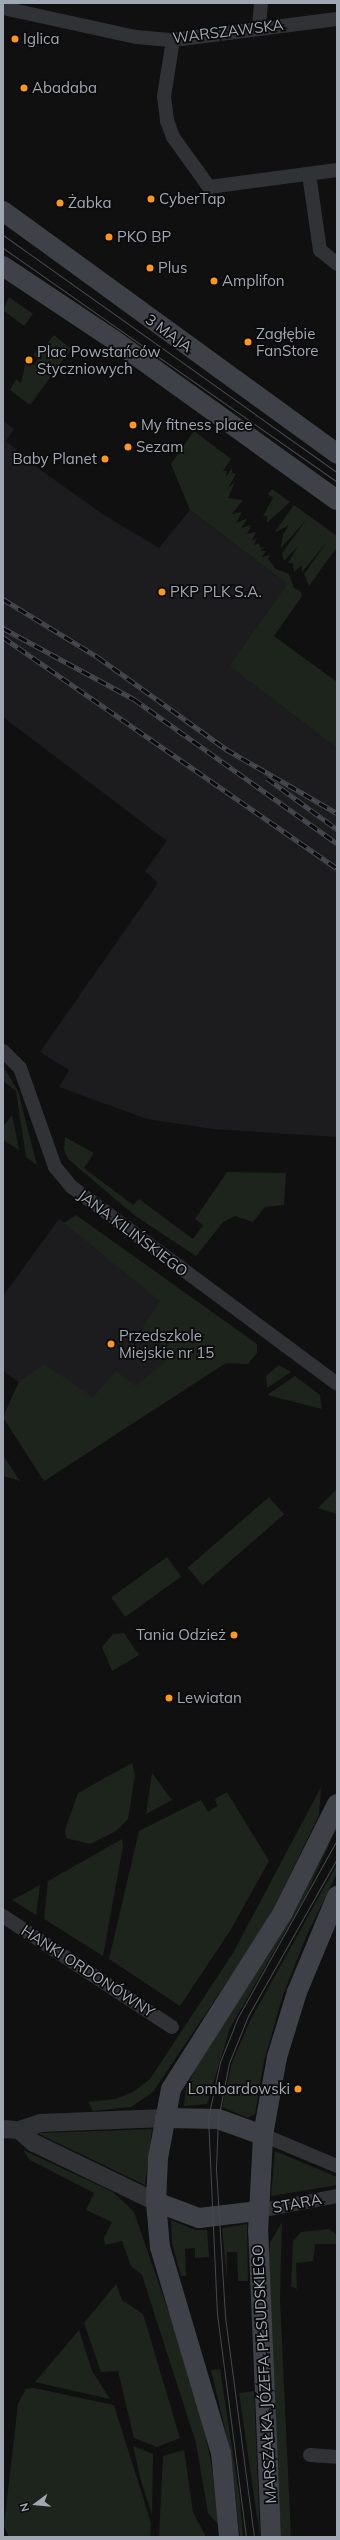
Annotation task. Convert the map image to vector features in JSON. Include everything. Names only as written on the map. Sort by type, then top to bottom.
[{"type":"main road","name":"3 MAJA","points":[[3,211],[337,454]]},
{"type":"main road","points":[[3,266],[120,344],[337,500]]},
{"type":"main road","points":[[229,2537],[220,2453],[160,2247],[156,2202],[158,2158],[171,2089],[181,2069],[282,1914],[337,1804]]},
{"type":"main road","points":[[156,2202],[199,2218],[258,2211],[263,2135],[277,2057],[297,1992],[337,1896]]},
{"type":"main road","points":[[165,2118],[218,2119],[263,2135]]},
{"type":"main road","name":"MARSZAŁKA JÓZEFA PIŁSUDSKIEGO","points":[[258,2211],[272,2537]]},
{"type":"street","points":[[259,26],[261,3]]},
{"type":"street","name":"WARSZAWSKA","points":[[3,8],[136,37],[173,40],[259,26],[337,19]]},
{"type":"street","points":[[173,40],[164,96],[167,121],[173,137],[209,187],[337,170]]},
{"type":"street","points":[[309,174],[320,250],[337,264]]},
{"type":"street","name":"JANA KILIŃSKIEGO","points":[[3,1051],[20,1068],[55,1167],[72,1187],[337,1384]]},
{"type":"street","name":"JANA KILIŃSKIEGO","points":[[319,1372],[337,1378]]},
{"type":"street","name":"HANKI ORDONÓWNY","points":[[3,1916],[172,2027]]},
{"type":"street","points":[[11,2129],[40,2122],[165,2118]]},
{"type":"street","points":[[11,2129],[34,2143],[156,2202]]},
{"type":"street","points":[[263,2135],[337,2166]]},
{"type":"street","name":"STARA","points":[[258,2211],[337,2196]]},
{"type":"street","points":[[310,2455],[337,2457]]},
{"type":"shaded area","points":[[9,297],[33,314],[24,326],[3,310]]},
{"type":"shaded area","points":[[54,335],[71,349],[30,405],[10,390],[16,379],[21,383],[25,365],[28,361],[34,365],[38,359],[33,355],[38,348],[42,350]]},
{"type":"shaded area","points":[[3,421],[14,429],[6,441],[42,471],[104,515],[159,548],[190,510],[287,584],[229,666],[337,748],[337,1137],[213,1129],[147,1119],[59,1087],[69,1070],[40,1052],[158,883],[145,871],[167,841],[3,717]]},
{"type":"shaded area","points":[[194,431],[231,459],[223,471],[227,471],[226,477],[232,468],[232,473],[236,474],[228,488],[235,482],[228,498],[243,500],[232,514],[242,512],[236,523],[248,518],[241,528],[251,525],[247,534],[256,532],[252,541],[257,538],[254,545],[259,543],[260,548],[264,547],[260,551],[266,551],[262,557],[271,555],[268,559],[276,569],[289,574],[294,588],[301,592],[302,596],[274,636],[337,682],[337,748],[229,666],[287,584],[190,510],[171,464]]},
{"type":"shaded area","points":[[272,489],[290,502],[267,523],[267,516],[263,516],[273,498],[268,494]]},
{"type":"shaded area","points":[[294,505],[337,536],[337,547],[309,586],[304,574],[327,542],[302,572],[302,565],[294,572],[293,563],[288,563],[298,546],[284,561],[282,553],[307,519],[281,548],[283,534],[289,525],[274,533]]},
{"type":"shaded area","points":[[3,1066],[18,1091],[37,1165],[26,1157],[16,1091],[3,1081]]},
{"type":"shaded area","points":[[12,1115],[19,1150],[3,1140],[3,1127]]},
{"type":"shaded area","points":[[65,1137],[94,1153],[84,1168],[133,1205],[139,1199],[193,1239],[203,1225],[195,1219],[227,1172],[286,1173],[284,1205],[265,1207],[253,1222],[235,1216],[223,1222],[196,1256],[134,1215],[68,1159],[64,1150]]},
{"type":"shaded area","points":[[76,1215],[257,1344],[257,1353],[248,1364],[226,1363],[44,1481],[3,1417],[19,1382],[44,1364],[93,1397],[116,1371],[136,1386],[170,1357],[157,1339],[139,1333],[160,1301],[64,1223]]},
{"type":"shaded area","name":"Przedszkole Miejskie nr 15","points":[[59,1219],[211,1325],[106,1441],[44,1481],[3,1417],[19,1382],[3,1371],[3,1296]]},
{"type":"shaded area","points":[[279,1365],[291,1372],[267,1388],[266,1376]]},
{"type":"shaded area","points":[[295,1376],[320,1395],[322,1409],[267,1395]]},
{"type":"shaded area","points":[[3,1455],[20,1481],[3,1476]]},
{"type":"shaded area","points":[[337,1489],[337,1514],[318,1508]]},
{"type":"shaded area","points":[[269,1497],[284,1514],[203,1585],[187,1568]]},
{"type":"shaded area","points":[[167,1557],[181,1576],[125,1617],[111,1598]]},
{"type":"shaded area","points":[[124,1633],[139,1655],[112,1671],[102,1647],[113,1634]]},
{"type":"shaded area","points":[[132,1763],[135,1775],[128,1819],[116,1831],[90,1844],[66,1838],[65,1830],[78,1793]]},
{"type":"shaded area","points":[[152,1773],[172,1800],[146,1814]]},
{"type":"shaded area","points":[[321,1787],[319,1815],[266,1924],[153,2092],[131,2107],[93,2111],[88,2102],[115,2099],[133,2092],[150,2079],[233,1953]]},
{"type":"shaded area","points":[[227,1792],[269,1861],[230,1931],[180,2006],[109,1959],[139,1831],[201,1800],[208,1812],[217,1806],[215,1799]]},
{"type":"shaded area","points":[[337,1827],[306,1895],[230,2028],[207,2104],[184,2106],[186,2088],[207,2044],[285,1926]]},
{"type":"shaded area","points":[[122,1839],[123,1846],[103,1956],[44,1919],[48,1881]]},
{"type":"shaded area","points":[[337,1864],[337,1873],[306,1937],[283,1995],[264,2061],[255,2114],[248,2118],[222,2107],[232,2063],[250,2021]]},
{"type":"shaded area","points":[[40,1885],[36,1915],[12,1900]]},
{"type":"shaded area","points":[[152,2129],[145,2185],[39,2134],[40,2133]]},
{"type":"shaded area","points":[[23,2150],[113,2192],[134,2212],[196,2391],[212,2467],[218,2524],[208,2513],[196,2443],[142,2275],[131,2266],[122,2241],[105,2245],[104,2238],[112,2222],[86,2210],[94,2193],[30,2160]]},
{"type":"shaded area","points":[[275,2151],[337,2177],[337,2185],[271,2196]]},
{"type":"shaded area","points":[[171,2220],[195,2230],[207,2230],[209,2257],[195,2258],[195,2248],[185,2249],[186,2276],[181,2276],[172,2243]]},
{"type":"shaded area","points":[[282,2222],[280,2298],[291,2537],[281,2537],[269,2257],[270,2243]]},
{"type":"shaded area","points":[[247,2224],[248,2281],[238,2281],[237,2252],[227,2252],[227,2280],[222,2228]]},
{"type":"shaded area","points":[[329,2229],[337,2235],[337,2244],[315,2244],[313,2261],[296,2263],[297,2289],[291,2286],[293,2241],[301,2232]]},
{"type":"shaded area","points":[[116,2284],[122,2300],[143,2314],[180,2438],[157,2447],[134,2438],[118,2371],[101,2372],[84,2323]]},
{"type":"shaded area","points":[[79,2330],[92,2371],[110,2399],[35,2382]]},
{"type":"shaded area","points":[[220,2369],[240,2500],[243,2537],[240,2537],[230,2450],[211,2370]]},
{"type":"shaded area","points":[[34,2388],[114,2405],[151,2523],[150,2537],[9,2537],[4,2526],[18,2404],[26,2389]]},
{"type":"shaded area","points":[[254,2391],[260,2537],[239,2393]]},
{"type":"shaded area","points":[[133,2446],[153,2454],[152,2515],[141,2481]]},
{"type":"shaded area","points":[[184,2450],[193,2512],[206,2537],[159,2537],[163,2456]]},
{"type":"tram line","points":[[3,235],[337,472]]},
{"type":"tram line","points":[[3,248],[337,482]]},
{"type":"tram line","points":[[246,2537],[217,2315],[208,2118],[220,2062],[238,2017],[337,1840]]},
{"type":"tram line","points":[[254,2537],[225,2316],[216,2168],[218,2119],[229,2063],[248,2016],[337,1859]]},
{"type":"railway","points":[[3,599],[98,657],[226,749],[337,813]]},
{"type":"railway","points":[[3,628],[134,699],[337,843]]},
{"type":"railway","points":[[3,637],[337,868]]},
{"type":"railway","points":[[267,778],[337,829]]},
{"type":"place","name":"Iglica","points":[[15,39]]},
{"type":"place","name":"Abadaba","points":[[24,88]]},
{"type":"place","name":"CyberTap","points":[[151,199]]},
{"type":"place","name":"Żabka","points":[[60,203]]},
{"type":"place","name":"PKO BP","points":[[109,237]]},
{"type":"place","name":"Plus","points":[[150,268]]},
{"type":"place","name":"Amplifon","points":[[214,281]]},
{"type":"place","name":"Zagłębie FanStore","points":[[248,342]]},
{"type":"place","name":"Plac Powstańców Styczniowych","points":[[29,360]]},
{"type":"place","name":"My fitness place","points":[[133,425]]},
{"type":"place","name":"Sezam","points":[[128,447]]},
{"type":"place","name":"Baby Planet","points":[[105,459]]},
{"type":"place","name":"PKP PLK S.A.","points":[[162,592]]},
{"type":"place","name":"Przedszkole Miejskie nr 15","points":[[111,1344]]},
{"type":"place","name":"Tania Odzież","points":[[234,1635]]},
{"type":"place","name":"Lewiatan","points":[[169,1698]]},
{"type":"place","name":"Lombardowski","points":[[298,2089]]}]
